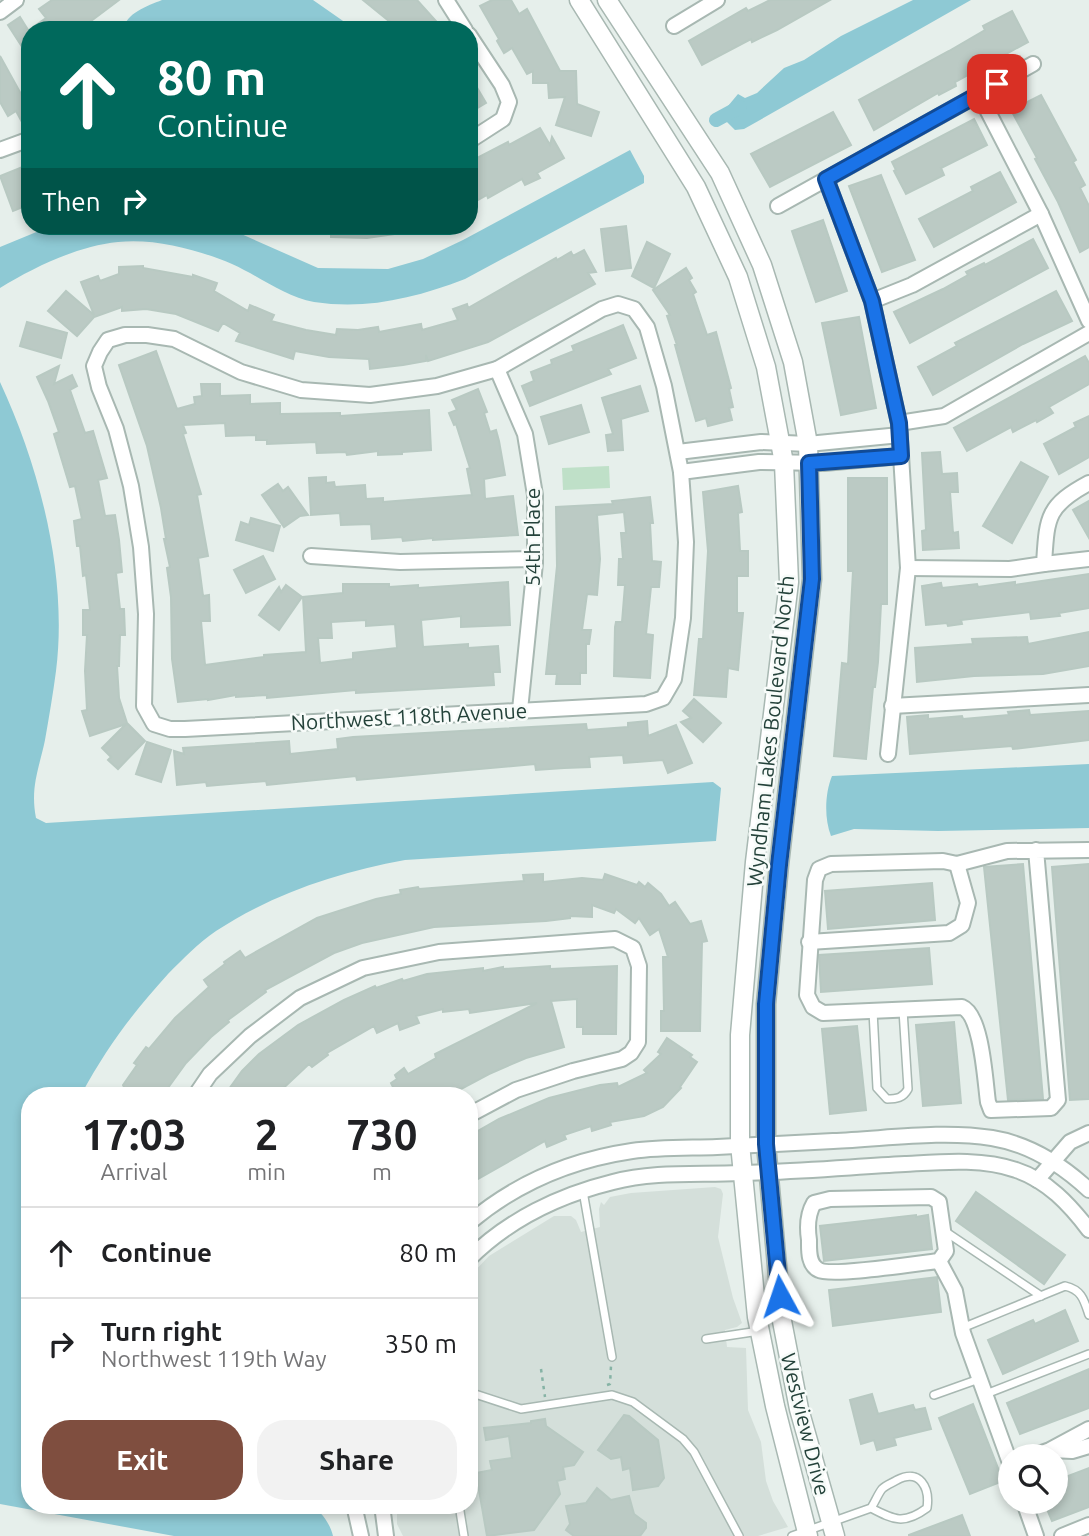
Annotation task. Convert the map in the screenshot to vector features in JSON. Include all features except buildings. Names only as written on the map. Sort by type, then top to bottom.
[{"type":"street","points":[[0,12],[16,0]]},
{"type":"street","name":"Wyndham Lakes Boulevard North","points":[[579,0],[696,187],[738,277],[761,347],[784,463],[789,582],[755,862],[740,1035],[742,1173]]},
{"type":"street","name":"Wyndham Lakes Boulevard North","points":[[607,0],[719,173],[762,265],[793,362],[808,444],[812,579],[766,1004],[766,1144]]},
{"type":"street","points":[[674,26],[717,0]]},
{"type":"street","points":[[448,1],[460,21]]},
{"type":"street","points":[[478,49],[502,85],[509,102],[503,119],[478,135]]},
{"type":"street","points":[[778,206],[1033,64]]},
{"type":"street","points":[[979,94],[1041,215],[1089,321]]},
{"type":"street","points":[[0,150],[21,142]]},
{"type":"street","points":[[826,179],[872,301],[899,429],[908,568],[888,754]]},
{"type":"street","points":[[872,301],[912,285],[1041,215]]},
{"type":"street","points":[[498,369],[602,309],[618,304],[634,309],[647,327],[681,472],[759,462],[809,463],[901,456]]},
{"type":"street","points":[[678,452],[780,441],[808,444],[865,438],[944,416],[1089,333]]},
{"type":"street","name":"Northwest 118th Avenue","points":[[498,369],[437,386],[370,395],[301,390],[241,372],[174,339],[125,335],[108,340],[94,366],[99,387],[116,429],[131,486],[141,547],[146,614],[145,706],[154,724],[170,729],[185,729],[646,704],[663,698],[674,679],[683,618],[686,542],[681,472]]},
{"type":"street","name":"54th Place","points":[[498,369],[525,434],[535,495],[535,559],[520,710]]},
{"type":"street","points":[[1044,564],[1046,529],[1056,505],[1089,483]]},
{"type":"street","points":[[311,556],[400,562],[535,559]]},
{"type":"street","points":[[908,568],[1010,569],[1089,559]]},
{"type":"street","points":[[892,706],[1089,695]]},
{"type":"street","points":[[1035,850],[1058,1100],[1051,1108],[991,1110],[976,1023],[969,1010],[962,1007],[823,1013],[813,1007],[807,995],[809,942],[815,880],[819,869],[831,864],[957,864],[1007,851],[1035,850],[1089,850]]},
{"type":"street","points":[[809,942],[948,933],[962,925],[968,903],[957,864]]},
{"type":"street","points":[[201,1087],[210,1074],[250,1036],[300,998],[363,968],[439,952],[615,939],[633,948],[639,966],[638,1042],[631,1053],[622,1059],[573,1071],[516,1090],[478,1110]]},
{"type":"street","points":[[1037,1180],[1070,1142],[1089,1133]]},
{"type":"street","points":[[478,1215],[528,1183],[559,1169],[634,1150],[956,1135],[994,1138],[1030,1149],[1073,1175],[1089,1190]]},
{"type":"street","name":"Westview Drive","points":[[766,1144],[782,1321],[800,1409],[833,1529]]},
{"type":"street","points":[[478,1251],[499,1233],[539,1209],[614,1181],[652,1176],[943,1162],[992,1164],[1017,1170],[1054,1191],[1089,1230]]},
{"type":"street","name":"Westview Drive","points":[[742,1173],[760,1331],[802,1535]]},
{"type":"street","points":[[931,1197],[939,1202],[946,1251],[940,1261],[821,1272],[810,1259],[808,1212],[814,1203],[830,1199],[931,1197]]},
{"type":"street","points":[[940,1261],[955,1291],[962,1328],[1003,1444]]},
{"type":"street","points":[[1061,1444],[1089,1429]]},
{"type":"street","points":[[1068,1451],[1089,1446]]},
{"type":"street","points":[[356,1514],[361,1536]]},
{"type":"street","points":[[383,1514],[386,1536]]},
{"type":"street","points":[[1028,1514],[1036,1536]]},
{"type":"street","points":[[1062,1536],[1089,1525]]},
{"type":"lane","points":[[865,438],[867,459]]},
{"type":"lane","points":[[713,447],[716,467]]},
{"type":"lane","points":[[873,1011],[877,1088],[887,1099],[899,1098],[905,1095],[908,1089],[902,1010]]},
{"type":"lane","points":[[583,1191],[612,1357]]},
{"type":"lane","points":[[943,1230],[1041,1296]]},
{"type":"lane","points":[[962,1328],[1065,1286],[1075,1289],[1083,1296],[1089,1315]]},
{"type":"lane","points":[[706,1339],[760,1331]]},
{"type":"lane","points":[[985,1395],[1089,1354]]},
{"type":"lane","points":[[934,1395],[979,1379]]},
{"type":"lane","points":[[478,1395],[521,1409],[612,1395],[633,1402],[683,1438],[694,1452],[739,1536]]},
{"type":"lane","points":[[802,1535],[833,1529],[871,1508],[883,1488],[903,1477],[915,1477],[923,1482],[929,1494],[927,1508],[919,1514],[905,1518],[894,1520],[871,1508]]},
{"type":"lane","points":[[460,1514],[464,1536]]},
{"type":"path","points":[[601,1387],[610,1384],[612,1357]]},
{"type":"path","points":[[541,1369],[545,1399]]},
{"type":"shaded area","points":[[715,1187],[721,1189],[723,1194],[718,1237],[742,1323],[725,1330],[727,1347],[746,1348],[748,1410],[761,1442],[766,1481],[773,1501],[788,1527],[758,1536],[403,1536],[397,1524],[397,1514],[478,1514],[478,1268],[489,1256],[554,1216],[571,1216],[576,1220],[581,1232],[600,1227],[601,1202],[604,1205],[610,1197]]},
{"type":"green space","points":[[609,466],[610,488],[563,490],[562,468]]},
{"type":"water","points":[[162,0],[313,0],[343,21],[127,21],[144,8]]},
{"type":"water","points":[[913,0],[971,0],[744,129],[735,130],[726,121],[723,112],[738,94],[745,98],[757,93],[784,68],[804,60],[841,36]]},
{"type":"water","points":[[630,150],[644,176],[644,183],[465,279],[391,301],[353,304],[314,302],[293,296],[232,264],[205,254],[176,246],[132,241],[103,244],[72,253],[42,265],[0,288],[0,247],[29,235],[243,235],[318,268],[388,269],[423,259],[472,235],[478,235],[478,232]]},
{"type":"water","points":[[0,382],[38,486],[54,560],[58,598],[56,671],[35,787],[36,818],[46,823],[713,782],[721,788],[716,841],[405,860],[331,878],[283,895],[216,931],[185,957],[131,1018],[110,1046],[86,1087],[21,1087],[21,1508],[0,1504]]},
{"type":"water","points":[[1089,764],[1089,828],[938,831],[854,829],[831,836],[827,821],[826,806],[832,776]]},
{"type":"water","points":[[54,1514],[321,1514],[333,1536],[174,1536]]},
{"type":"waterway","points":[[716,120],[740,107]]},
{"type":"route","points":[[780,1296],[766,1144],[766,1004],[812,579],[809,463],[901,456],[899,423],[872,301],[826,179],[997,84]]}]
